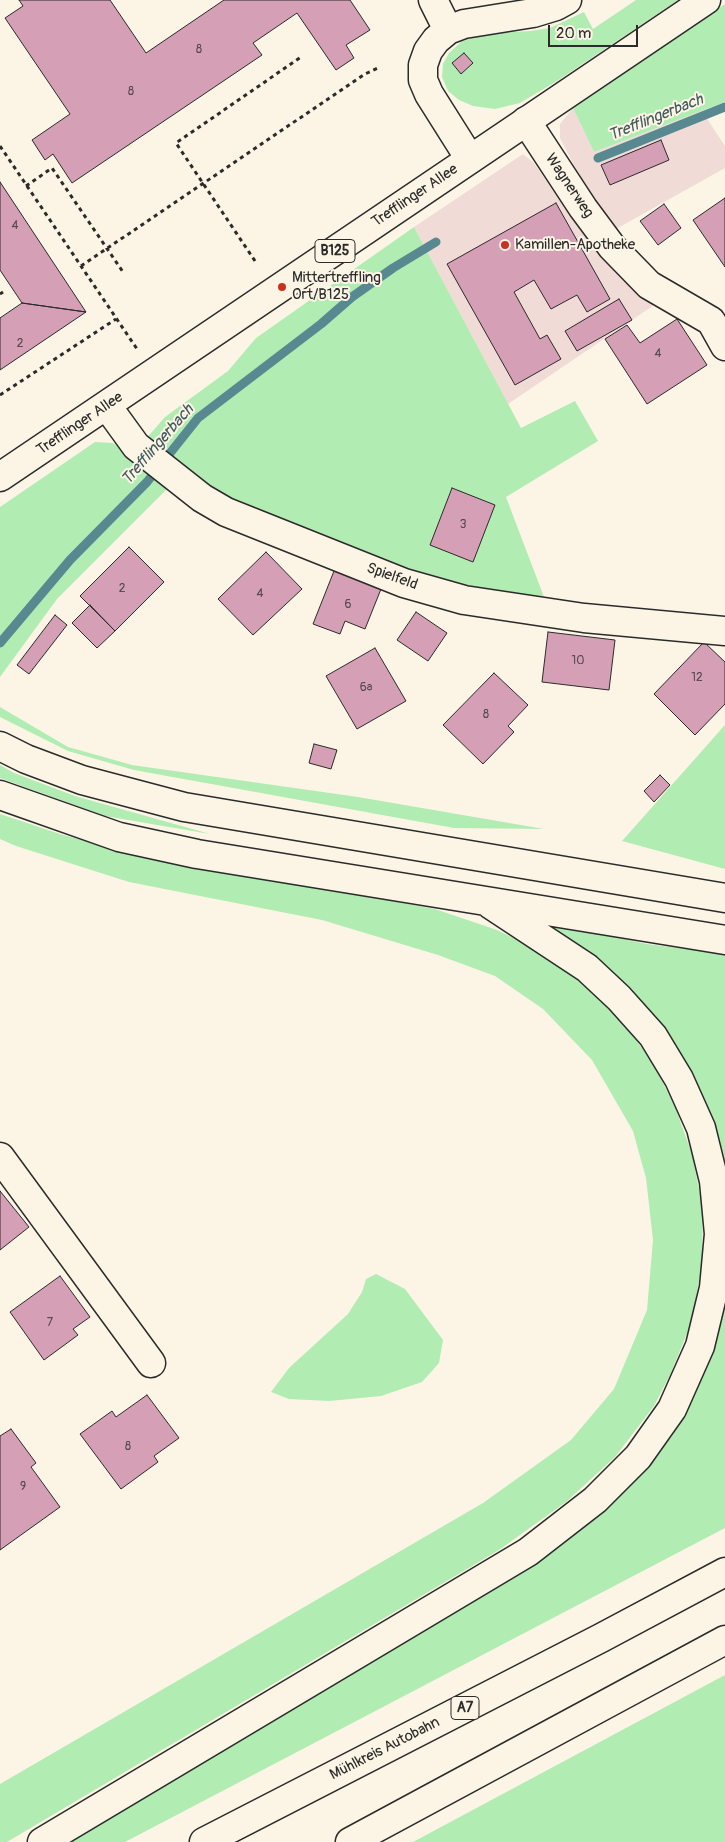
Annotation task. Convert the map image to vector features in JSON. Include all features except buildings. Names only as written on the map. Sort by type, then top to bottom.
[{"type":"main road","points":[[434,0],[448,30]]},
{"type":"main road","points":[[470,159],[429,94],[423,80],[423,65],[428,51],[436,40],[448,30],[484,20],[533,13],[568,0]]},
{"type":"main road","name":"Trefflinger Allee","points":[[0,477],[706,0]]},
{"type":"main road","name":"Wagnerweg","points":[[526,121],[583,208],[623,260],[649,284],[718,316],[725,346]]},
{"type":"main road","name":"Spielfeld","points":[[107,406],[136,446],[202,498],[226,512],[404,582],[464,600],[584,618],[725,631]]},
{"type":"main road","points":[[3,746],[82,780],[184,807],[725,898]]},
{"type":"main road","points":[[0,795],[119,837],[197,854],[490,904],[725,940]]},
{"type":"main road","points":[[42,1842],[528,1552],[595,1500],[638,1457],[672,1409],[700,1346],[714,1288],[719,1234],[714,1181],[701,1128],[679,1079],[653,1036],[619,998],[587,968],[490,904]]},
{"type":"main road","points":[[0,1157],[151,1363]]},
{"type":"main road","name":"Mühlkreis Autobahn","points":[[204,1842],[602,1638],[725,1572]]},
{"type":"main road","points":[[350,1842],[725,1640]]},
{"type":"path","points":[[255,261],[176,143],[301,57]]},
{"type":"path","points":[[81,266],[357,79],[380,67]]},
{"type":"path","points":[[0,146],[137,350]]},
{"type":"path","points":[[26,186],[52,168],[123,272]]},
{"type":"path","points":[[0,395],[116,319]]},
{"type":"shaded area","points":[[573,108],[594,152],[702,111],[725,146],[725,168],[616,229],[583,183],[560,138],[560,124]]},
{"type":"shaded area","points":[[523,154],[534,163],[569,214],[600,254],[626,281],[657,303],[508,404],[414,227]]},
{"type":"green space","points":[[636,0],[678,0],[557,81],[520,103],[495,109],[473,106],[459,100],[448,91],[442,77],[443,64],[449,53],[461,42],[482,34],[550,28],[584,12],[593,29]]},
{"type":"green space","points":[[725,4],[725,102],[594,152],[573,108]]},
{"type":"green space","points":[[414,227],[521,428],[575,401],[598,441],[506,497],[544,597],[493,593],[433,578],[365,553],[216,493],[145,440],[165,417],[228,371],[256,338]]},
{"type":"green space","points":[[95,442],[113,443],[124,449],[169,487],[57,599],[0,677],[0,507]]},
{"type":"green space","points":[[0,707],[68,747],[132,765],[358,797],[544,829],[454,828],[134,770],[68,751],[0,717]]},
{"type":"green space","points":[[725,725],[725,869],[622,841],[638,823]]},
{"type":"green space","points":[[0,765],[14,773],[75,796],[210,834],[105,816],[0,778]]},
{"type":"green space","points":[[0,814],[63,835],[145,855],[435,909],[497,930],[540,951],[580,980],[624,1023],[654,1065],[675,1107],[692,1154],[703,1209],[702,1264],[692,1321],[670,1375],[654,1406],[615,1457],[566,1502],[499,1550],[7,1842],[0,1842],[0,1784],[483,1503],[571,1440],[614,1389],[647,1310],[653,1240],[646,1178],[633,1131],[592,1060],[543,1009],[495,976],[438,955],[322,920],[129,882],[16,846],[0,839]]},
{"type":"green space","points":[[537,921],[647,944],[725,954],[725,1181],[710,1116],[691,1071],[664,1030],[632,989],[587,952]]},
{"type":"green space","points":[[376,1274],[405,1289],[443,1340],[439,1363],[422,1382],[381,1396],[329,1401],[289,1399],[271,1392],[289,1368],[348,1314],[362,1292],[366,1279]]},
{"type":"green space","points":[[725,1305],[725,1528],[125,1842],[69,1842],[541,1557],[593,1520],[633,1482],[672,1436],[694,1396],[716,1340]]},
{"type":"green space","points":[[725,1675],[725,1842],[413,1842]]},
{"type":"waterway","name":"Trefflingerbach","points":[[598,158],[725,107]]},
{"type":"waterway","name":"Trefflingerbach","points":[[0,643],[70,560],[147,482],[198,418],[321,324],[352,297],[393,268],[436,242]]},
{"type":"place","name":"Kamillen-Apotheke","points":[[505,245]]},
{"type":"place","name":"Mittertreffling Ort/B125","points":[[282,287]]}]
